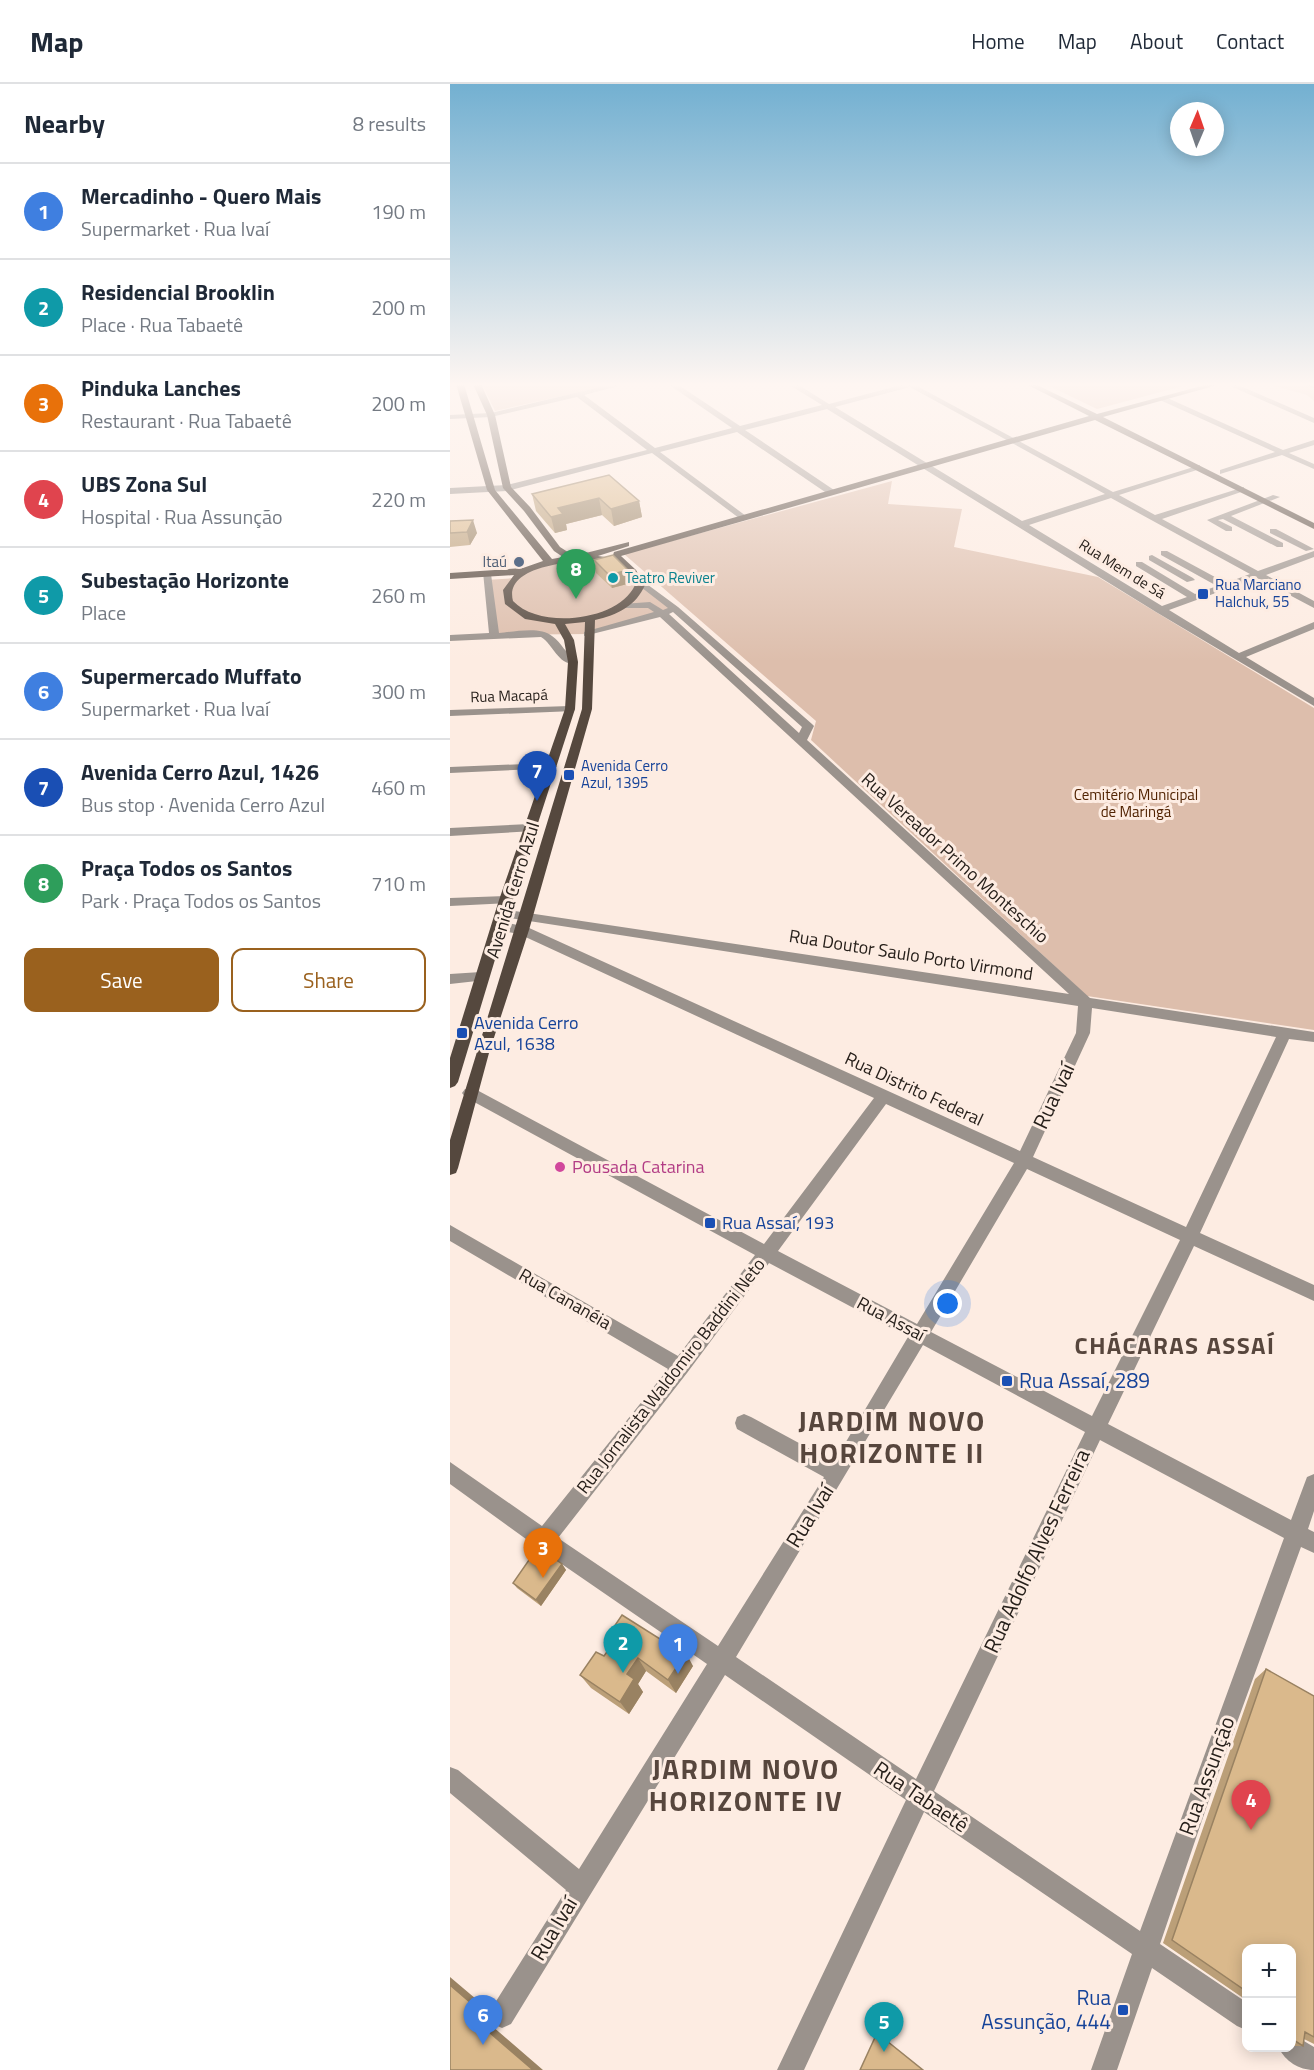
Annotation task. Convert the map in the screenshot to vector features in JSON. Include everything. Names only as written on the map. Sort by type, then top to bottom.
[{"type":"main road","points":[[487,477],[491,490],[549,562]]},
{"type":"main road","points":[[504,477],[507,488],[527,509],[557,549],[577,558],[600,559],[628,568]]},
{"type":"main road","points":[[527,571],[510,586],[507,595],[509,603],[516,610],[527,616],[559,622],[590,619],[625,606],[639,590],[640,582],[636,574],[616,557],[617,554],[874,477]]},
{"type":"main road","points":[[1216,477],[1314,526]]},
{"type":"main road","points":[[1233,477],[1314,516]]},
{"type":"main road","points":[[450,583],[527,571],[549,562],[577,558],[740,516]]},
{"type":"main road","points":[[450,576],[486,577],[510,586]]},
{"type":"main road","name":"Avenida Cerro Azul","points":[[450,1168],[478,1064],[524,923],[587,709],[590,619]]},
{"type":"main road","name":"Avenida Cerro Azul","points":[[451,1074],[570,709],[573,662],[569,640],[559,622]]},
{"type":"main road","points":[[572,687],[587,686]]},
{"type":"main road","points":[[466,1027],[475,1024],[480,1031],[478,1064]]},
{"type":"street","points":[[450,491],[507,488],[553,477]]},
{"type":"street","points":[[689,477],[740,516]]},
{"type":"street","points":[[808,477],[828,490]]},
{"type":"street","name":"Rua Mem de Sá","points":[[944,477],[1314,703]]},
{"type":"street","points":[[1079,477],[1314,605]]},
{"type":"street","points":[[1022,524],[1168,477]]},
{"type":"street","points":[[1155,518],[1241,489]]},
{"type":"street","points":[[1229,530],[1211,520],[1276,497]]},
{"type":"street","points":[[1236,512],[1253,520]]},
{"type":"street","points":[[1224,516],[1280,544]]},
{"type":"street","points":[[1274,531],[1312,552]]},
{"type":"street","points":[[1252,539],[1288,559]]},
{"type":"street","points":[[1269,549],[1292,540]]},
{"type":"street","points":[[1159,610],[1259,575],[1312,552]]},
{"type":"street","points":[[1164,553],[1225,586]]},
{"type":"street","points":[[1152,558],[1190,580]]},
{"type":"street","points":[[1139,564],[1194,597]]},
{"type":"street","points":[[1175,585],[1204,574]]},
{"type":"street","points":[[486,577],[494,635]]},
{"type":"street","points":[[640,582],[675,609],[808,726],[801,742]]},
{"type":"street","name":"Rua Vereador Primo Monteschio","points":[[625,606],[650,605],[662,613],[1086,1001]]},
{"type":"street","points":[[588,634],[675,609]]},
{"type":"street","points":[[1237,657],[1314,625]]},
{"type":"street","points":[[450,638],[532,633],[548,636],[559,655],[573,662]]},
{"type":"street","name":"Rua Macapá","points":[[450,713],[570,709]]},
{"type":"street","points":[[450,770],[551,766]]},
{"type":"street","points":[[450,832],[530,828]]},
{"type":"street","name":"Rua Distrito Federal","points":[[450,902],[502,913],[883,1097],[1314,1293]]},
{"type":"street","name":"Rua Doutor Saulo Porto Virmond","points":[[524,923],[1086,1001],[1314,1037]]},
{"type":"street","points":[[450,979],[481,977]]},
{"type":"street","name":"Rua Ivaí","points":[[502,2015],[720,1659],[837,1474],[1023,1161],[1083,1033],[1086,1001]]},
{"type":"street","name":"Rua Adolfo Alves Ferreira","points":[[790,2070],[1286,1032]]},
{"type":"street","name":"Rua Assaí","points":[[470,1093],[766,1253],[1305,1538]]},
{"type":"street","name":"Rua Jornalista Waldomiro Baddini Neto","points":[[544,1540],[681,1367],[883,1097]]},
{"type":"street","name":"Rua Cananéia","points":[[450,1232],[681,1367]]},
{"type":"street","points":[[744,1423],[837,1474]]},
{"type":"street","name":"Rua Tabaetê","points":[[450,1472],[544,1540],[1242,2014]]},
{"type":"street","name":"Rua Assunção","points":[[1104,2070],[1145,1948],[1305,1538],[1314,1484]]},
{"type":"street","points":[[450,1778],[580,1886]]},
{"type":"street","points":[[1296,2050],[1314,2062]]},
{"type":"green space","name":"Cemitério Municipal de Maringá","points":[[892,481],[888,504],[962,509],[954,547],[1098,577],[1314,708],[1314,1030],[1087,996],[811,740],[816,721],[624,554]]},
{"type":"green space","points":[[572,559],[616,562],[675,609],[588,634],[494,635],[486,580],[516,578],[527,571]]},
{"type":"building","points":[[602,477],[611,477],[639,501],[611,509],[599,498],[558,508],[563,514],[551,517],[532,494]]},
{"type":"building","points":[[473,520],[467,532],[450,533],[450,521]]},
{"type":"building","points":[[613,555],[628,570],[609,575],[594,560]]},
{"type":"building","points":[[538,1547],[562,1564],[536,1600],[513,1583]]},
{"type":"building","points":[[622,1615],[671,1646],[673,1643],[686,1653],[668,1680],[638,1658],[627,1674],[634,1679],[620,1702],[580,1675],[596,1652],[604,1656],[614,1642],[607,1637]]},
{"type":"building","points":[[1266,1669],[1314,1696],[1314,2037],[1305,2032],[1303,2046],[1296,2042],[1296,1944],[1242,1944],[1242,1988],[1172,1940]]},
{"type":"building","points":[[450,1985],[479,2010],[478,2020],[482,2026],[533,2070],[450,2070]]},
{"type":"building","points":[[877,2033],[923,2070],[860,2070]]},
{"type":"place","name":"Itaú","points":[[519,562]]},
{"type":"place","name":"Teatro Reviver","points":[[613,578]]},
{"type":"place","name":"Rua Marciano Halchuk, 55","points":[[1203,594]]},
{"type":"place","name":"Praça Todos os Santos","points":[[576,599]]},
{"type":"place","name":"Avenida Cerro Azul, 1395","points":[[569,775]]},
{"type":"place","name":"Avenida Cerro Azul, 1426","points":[[537,801]]},
{"type":"place","name":"Avenida Cerro Azul, 1638","points":[[462,1033]]},
{"type":"place","name":"Pousada Catarina","points":[[560,1167]]},
{"type":"place","name":"Rua Assaí, 193","points":[[710,1223]]},
{"type":"place","name":"Rua Assaí, 289","points":[[1007,1381]]},
{"type":"place","name":"Pinduka Lanches","points":[[543,1578]]},
{"type":"place","name":"Residencial Brooklin","points":[[623,1673]]},
{"type":"place","name":"Mercadinho - Quero Mais","points":[[678,1674]]},
{"type":"place","name":"UBS Zona Sul","points":[[1251,1830]]},
{"type":"place","name":"Rua Assunção, 444","points":[[1123,2010]]},
{"type":"place","name":"Supermercado Muffato","points":[[483,2045]]},
{"type":"place","name":"Subestação Horizonte","points":[[884,2052]]},
{"type":"district","name":"CHÁCARAS ASSAÍ","points":[[1175,1346]]},
{"type":"district","name":"JARDIM NOVO HORIZONTE II","points":[[892,1437]]},
{"type":"district","name":"JARDIM NOVO HORIZONTE IV","points":[[746,1785]]}]
